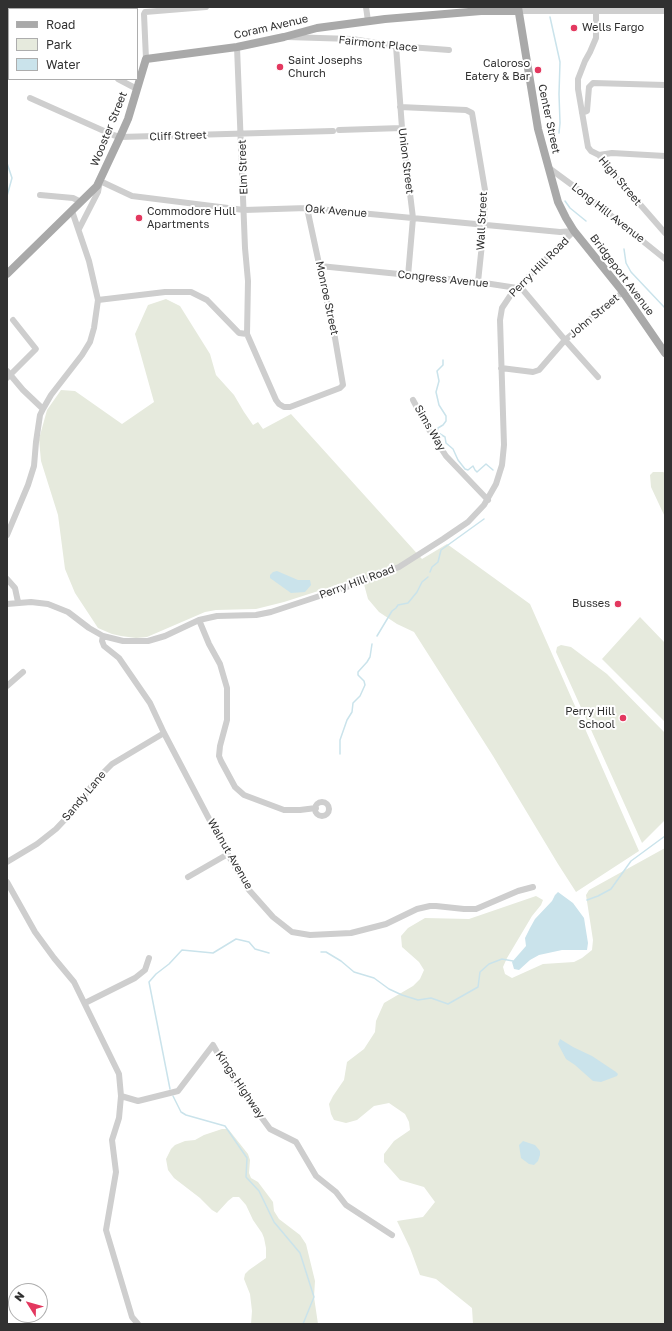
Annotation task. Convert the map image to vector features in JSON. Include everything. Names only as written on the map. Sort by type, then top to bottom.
[{"type":"main road","name":"Coram Avenue","points":[[146,58],[237,47],[317,28],[368,21],[452,13],[518,9]]},
{"type":"main road","name":"Center Street","points":[[518,9],[543,149],[558,202],[574,231]]},
{"type":"main road","name":"Wooster Street","points":[[7,274],[93,190],[100,181],[120,137],[137,90],[146,58]]},
{"type":"main road","name":"Bridgeport Avenue","points":[[574,231],[623,292],[665,353]]},
{"type":"street","name":"Wooster Street","points":[[146,58],[144,14],[147,11],[206,7]]},
{"type":"street","points":[[366,7],[368,21]]},
{"type":"street","name":"Coram Avenue","points":[[518,9],[596,11],[642,9],[665,11]]},
{"type":"street","name":"High Street","points":[[596,11],[596,38],[578,79],[578,89],[588,147],[599,155],[610,170],[665,233]]},
{"type":"street","name":"Fairmont Place","points":[[284,37],[306,39],[352,39],[396,46],[449,50]]},
{"type":"street","name":"Union Street","points":[[396,46],[402,128],[413,218],[408,276]]},
{"type":"street","name":"Elm Street","points":[[237,47],[248,281],[247,334]]},
{"type":"street","points":[[120,80],[137,90]]},
{"type":"street","points":[[582,113],[587,111],[589,88],[592,83],[665,86]]},
{"type":"street","name":"Cliff Street","points":[[30,98],[120,137],[402,128]]},
{"type":"street","name":"Wall Street","points":[[400,107],[466,110],[472,113],[485,190],[484,225],[478,282]]},
{"type":"street","points":[[599,155],[612,153],[665,156]]},
{"type":"street","name":"Long Hill Avenue","points":[[549,168],[583,192],[665,259]]},
{"type":"street","name":"Wooster Street","points":[[79,229],[98,192],[100,181]]},
{"type":"street","name":"Oak Avenue","points":[[100,181],[132,196],[244,210],[307,208],[560,232],[574,231]]},
{"type":"street","points":[[40,195],[73,198],[81,202]]},
{"type":"street","name":"Monroe Street","points":[[247,334],[276,400],[284,407],[290,407],[340,388],[343,385],[307,208]]},
{"type":"street","points":[[7,534],[28,485],[34,466],[40,415],[50,395],[82,355],[90,342],[94,328],[98,300],[92,272],[72,211]]},
{"type":"street","name":"Perry Hill Road","points":[[7,604],[30,602],[54,606],[68,612],[89,628],[103,636],[123,641],[148,641],[165,636],[199,620],[217,616],[256,615],[271,612],[383,574],[413,559],[461,527],[473,517],[488,500],[499,476],[504,456],[500,314],[504,303],[517,288],[574,231]]},
{"type":"street","name":"Congress Avenue","points":[[320,266],[478,282],[517,288]]},
{"type":"street","points":[[517,288],[523,290],[598,377]]},
{"type":"street","points":[[98,300],[165,292],[191,292],[207,300],[239,333],[247,334]]},
{"type":"street","name":"John Street","points":[[501,368],[534,372],[539,370],[565,340],[623,292]]},
{"type":"street","points":[[13,320],[36,349],[8,375],[43,409]]},
{"type":"street","name":"Sims Way","points":[[413,400],[428,428],[446,456],[488,500]]},
{"type":"street","points":[[7,579],[15,588],[18,602]]},
{"type":"street","points":[[199,620],[209,644],[220,664],[227,688],[227,720],[219,756],[235,787],[244,795],[284,810],[316,808]]},
{"type":"street","name":"Walnut Avenue","points":[[103,636],[103,644],[119,658],[130,672],[150,704],[228,854],[249,890],[273,917],[292,932],[310,935],[351,933],[386,924],[417,909],[430,906],[476,909],[518,891],[534,887]]},
{"type":"street","points":[[7,686],[23,672]]},
{"type":"street","name":"Sandy Lane","points":[[7,862],[37,844],[56,829],[74,810],[96,780],[112,764],[164,732]]},
{"type":"street","points":[[188,877],[228,854]]},
{"type":"street","points":[[7,882],[35,932],[74,982],[119,1074],[121,1096],[119,1118],[112,1140],[116,1172],[106,1230],[132,1317],[138,1324]]},
{"type":"street","points":[[85,1003],[136,978],[145,970],[149,958]]},
{"type":"street","name":"Kings Highway","points":[[121,1096],[138,1101],[178,1091],[213,1045],[229,1073],[270,1129],[296,1142],[316,1176],[336,1192],[346,1205],[392,1235]]},
{"type":"green space","points":[[166,299],[180,306],[210,354],[216,375],[234,395],[253,425],[258,422],[263,429],[291,414],[422,559],[447,544],[530,604],[639,851],[576,892],[493,756],[414,632],[397,624],[379,612],[368,599],[362,577],[284,602],[256,609],[216,610],[205,612],[147,637],[136,638],[121,636],[98,628],[75,593],[65,569],[58,515],[41,461],[39,439],[47,410],[61,390],[75,391],[122,424],[154,402],[135,334],[148,305]]},
{"type":"green space","points":[[653,472],[665,473],[665,517],[651,487],[650,475]]},
{"type":"green space","points":[[640,617],[665,643],[665,722],[602,659]]},
{"type":"green space","points":[[561,645],[571,647],[607,674],[665,733],[665,820],[642,843],[556,652],[557,647]]},
{"type":"green space","points":[[665,848],[665,1324],[473,1324],[472,1308],[436,1279],[420,1275],[410,1248],[397,1221],[423,1217],[435,1202],[424,1187],[400,1180],[384,1162],[384,1154],[394,1141],[410,1130],[409,1122],[405,1114],[389,1103],[374,1106],[357,1120],[346,1123],[334,1120],[329,1104],[344,1080],[347,1062],[364,1049],[375,1032],[376,1021],[384,1003],[413,986],[420,979],[424,970],[419,962],[402,947],[401,936],[408,928],[425,918],[469,919],[536,896],[543,900],[507,958],[503,967],[505,974],[512,978],[543,964],[574,962],[592,950],[593,940],[586,895],[589,890]]},
{"type":"green space","points":[[222,1129],[229,1130],[248,1154],[250,1160],[249,1173],[251,1178],[258,1182],[273,1202],[274,1211],[279,1219],[300,1235],[306,1244],[315,1281],[314,1297],[318,1324],[251,1324],[252,1311],[250,1294],[244,1279],[245,1274],[249,1270],[266,1258],[266,1248],[262,1233],[253,1220],[246,1205],[239,1197],[233,1197],[217,1213],[174,1178],[168,1170],[166,1159],[171,1149],[175,1145],[185,1141],[195,1140],[204,1135]]},
{"type":"water","points":[[277,571],[298,580],[310,580],[311,585],[305,592],[291,593],[270,578],[270,575],[273,572]]},
{"type":"water","points":[[558,892],[573,903],[584,918],[588,943],[587,950],[562,950],[539,955],[530,960],[519,970],[514,969],[512,962],[526,946],[525,938],[535,919],[552,901]]},
{"type":"water","points":[[560,1039],[592,1056],[616,1072],[618,1074],[617,1076],[601,1082],[593,1081],[566,1059],[558,1044]]},
{"type":"water","points":[[523,1141],[535,1145],[540,1151],[538,1161],[534,1165],[529,1164],[521,1158],[519,1145]]},
{"type":"waterway","points":[[550,17],[560,62],[559,133]]},
{"type":"waterway","points":[[7,163],[12,178],[7,196]]},
{"type":"waterway","points":[[565,201],[570,208],[586,221]]},
{"type":"waterway","points":[[624,249],[626,263],[631,272],[665,308]]},
{"type":"waterway","points":[[443,360],[443,365],[437,371],[439,381],[436,392],[439,405],[446,416],[446,421],[438,428],[437,432],[445,437],[446,443],[453,449],[458,460],[465,469],[468,470],[473,466],[477,472],[486,464],[493,470]]},
{"type":"waterway","points":[[430,572],[432,567],[438,562],[441,550],[484,519]]},
{"type":"waterway","points":[[377,636],[392,611],[398,605],[408,603],[417,592],[422,582],[428,577]]},
{"type":"waterway","points":[[340,754],[340,740],[347,720],[352,712],[353,703],[360,696],[365,685],[364,681],[358,675],[358,672],[370,657],[372,644]]},
{"type":"waterway","points":[[587,900],[611,889],[631,861],[665,836]]},
{"type":"waterway","points":[[170,1089],[149,982],[182,950],[213,953],[236,939],[249,942],[255,949],[269,953]]},
{"type":"waterway","points":[[321,952],[326,952],[341,961],[354,972],[374,978],[389,989],[402,995],[418,1000],[431,998],[448,1004],[478,987],[480,972],[489,964],[502,959],[513,961]]},
{"type":"waterway","points":[[173,1096],[181,1112],[186,1115],[225,1126],[247,1158],[246,1177],[259,1191],[274,1222],[300,1253],[314,1297],[303,1324]]},
{"type":"place","name":"Wells Fargo","points":[[574,28]]},
{"type":"place","name":"Saint Josephs Church","points":[[280,67]]},
{"type":"place","name":"Caloroso Eatery & Bar","points":[[538,70]]},
{"type":"place","name":"Commodore Hull Apartments","points":[[139,218]]},
{"type":"place","name":"Busses","points":[[618,604]]},
{"type":"place","name":"Perry Hill School","points":[[623,718]]}]
